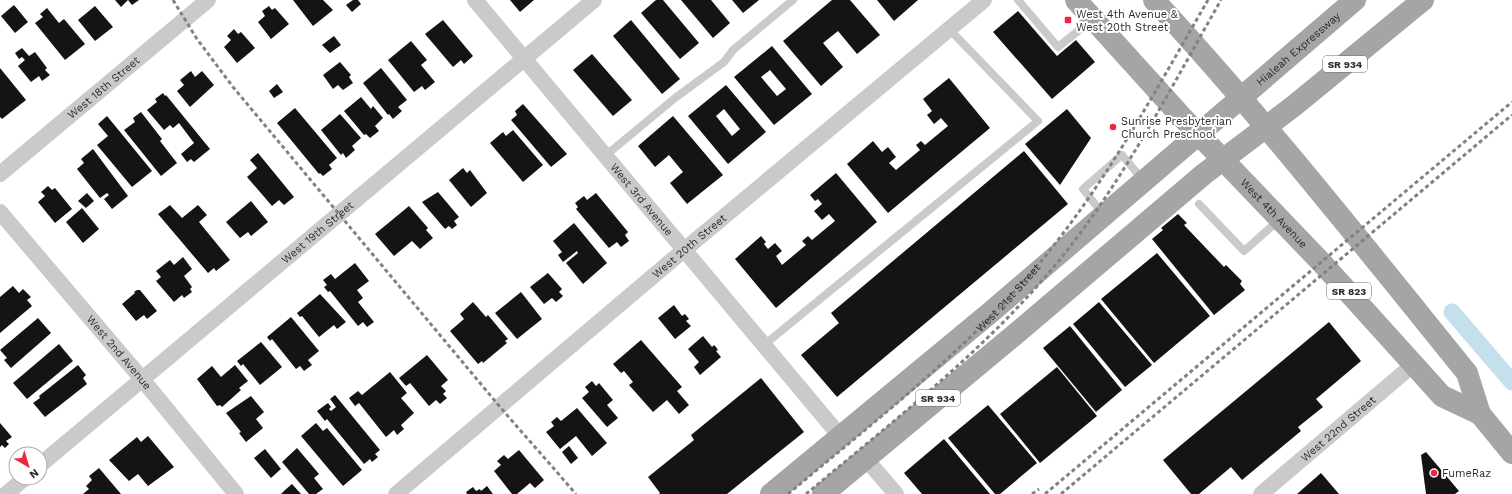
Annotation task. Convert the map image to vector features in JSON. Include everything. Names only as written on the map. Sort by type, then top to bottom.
[{"type":"main road","name":"West 4th Avenue","points":[[1076,0],[1199,136],[1358,301],[1442,396],[1480,414]]},
{"type":"main road","name":"West 4th Avenue","points":[[1154,0],[1266,127],[1467,373],[1480,414],[1512,453]]},
{"type":"main road","name":"Hialeah Expressway","points":[[1240,98],[1356,0]]},
{"type":"main road","name":"SR 934","points":[[823,494],[1222,160],[1295,104],[1423,0]]},
{"type":"main road","name":"West 21st Street","points":[[771,494],[991,312],[1199,136],[1240,98]]},
{"type":"street","name":"West 18th Street","points":[[0,174],[208,0]]},
{"type":"street","name":"West 3rd Avenue","points":[[475,0],[840,436]]},
{"type":"street","name":"West 19th Street","points":[[48,458],[594,0]]},
{"type":"street","name":"West 20th Street","points":[[396,494],[684,250],[983,0]]},
{"type":"street","name":"West 2nd Avenue","points":[[0,212],[142,379],[236,494]]},
{"type":"street","name":"West 22nd Street","points":[[1261,494],[1414,364]]},
{"type":"street","points":[[865,458],[896,494]]},
{"type":"street","points":[[6,494],[16,486]]},
{"type":"lane","points":[[605,156],[675,98],[724,62],[733,50],[793,0]]},
{"type":"lane","points":[[1018,0],[1058,47],[1092,19]]},
{"type":"lane","points":[[764,345],[1038,121],[949,29]]},
{"type":"lane","points":[[1104,216],[1083,189],[1122,155],[1144,182]]},
{"type":"lane","points":[[1199,204],[1244,251],[1279,219]]},
{"type":"building","points":[[115,0],[128,0],[121,7]]},
{"type":"building","points":[[128,0],[139,0],[132,5]]},
{"type":"building","points":[[293,0],[323,0],[333,10],[313,26]]},
{"type":"building","points":[[353,0],[358,0],[361,4],[352,12],[346,5]]},
{"type":"building","points":[[510,0],[534,0],[520,12]]},
{"type":"building","points":[[656,0],[663,0],[699,43],[680,59],[641,13]]},
{"type":"building","points":[[681,0],[711,0],[730,23],[713,38]]},
{"type":"building","points":[[732,0],[759,0],[743,13]]},
{"type":"building","points":[[832,0],[850,0],[880,35],[857,54],[838,31],[823,43],[843,67],[821,86],[783,41]]},
{"type":"building","points":[[877,0],[918,0],[894,21]]},
{"type":"building","points":[[14,5],[28,22],[15,33],[1,16]]},
{"type":"building","points":[[95,6],[113,27],[95,41],[78,20]]},
{"type":"building","points":[[269,6],[272,10],[275,8],[289,24],[271,39],[258,22],[265,16],[262,11]]},
{"type":"building","points":[[47,8],[59,23],[64,19],[85,44],[65,60],[35,23],[43,17],[40,14]]},
{"type":"building","points":[[1018,11],[1057,56],[1076,40],[1095,62],[1052,99],[993,32]]},
{"type":"building","points":[[443,20],[473,56],[464,64],[461,60],[453,67],[425,34]]},
{"type":"building","points":[[631,20],[680,79],[662,94],[613,36]]},
{"type":"building","points":[[234,29],[238,34],[241,32],[255,48],[237,63],[224,47],[231,40],[227,36]]},
{"type":"building","points":[[334,36],[341,45],[330,53],[322,45]]},
{"type":"building","points":[[411,41],[427,60],[421,65],[435,82],[425,90],[422,86],[414,92],[388,60]]},
{"type":"building","points":[[772,46],[812,94],[774,125],[734,77]],"holes":[[[770,70],[786,89],[777,96],[761,77]]]},
{"type":"building","points":[[22,48],[29,56],[35,52],[47,68],[45,70],[50,75],[42,81],[39,76],[31,82],[18,66],[25,60],[22,57],[19,59],[15,53]]},
{"type":"building","points":[[592,54],[632,100],[613,116],[573,70]]},
{"type":"building","points":[[340,62],[351,75],[349,77],[353,83],[343,90],[338,85],[333,89],[323,75]]},
{"type":"building","points":[[0,68],[26,100],[2,119],[0,117]]},
{"type":"building","points":[[381,68],[407,100],[398,107],[402,111],[393,119],[389,114],[388,115],[363,83]]},
{"type":"building","points":[[191,71],[195,77],[202,71],[214,85],[190,107],[177,91],[184,85],[180,80]]},
{"type":"building","points":[[949,78],[990,128],[888,213],[847,164],[873,141],[882,152],[888,147],[896,157],[889,163],[896,170],[920,150],[916,145],[921,141],[925,145],[948,126],[941,118],[934,124],[927,115],[932,111],[923,99]]},
{"type":"building","points":[[277,84],[283,92],[274,98],[269,91]]},
{"type":"building","points":[[726,85],[766,132],[728,164],[688,116]],"holes":[[[724,109],[740,129],[732,136],[716,116]]]},
{"type":"building","points":[[163,93],[210,149],[194,162],[191,159],[187,162],[181,154],[194,143],[179,123],[173,128],[170,125],[164,130],[147,110],[157,102],[155,99]]},
{"type":"building","points":[[361,97],[371,109],[373,106],[383,118],[375,126],[379,131],[370,138],[366,134],[364,135],[344,111]]},
{"type":"building","points":[[523,104],[567,154],[551,167],[511,120],[517,115],[515,111]]},
{"type":"building","points":[[295,108],[337,158],[329,165],[332,169],[323,176],[320,173],[319,174],[277,123]]},
{"type":"building","points":[[1067,109],[1091,138],[1060,185],[1025,144]]},
{"type":"building","points":[[141,112],[162,139],[160,141],[177,163],[161,176],[124,130],[135,122],[133,118]]},
{"type":"building","points":[[340,114],[361,138],[352,146],[355,150],[346,158],[343,153],[341,155],[321,130]]},
{"type":"building","points":[[107,116],[152,171],[132,187],[97,145],[108,136],[98,124]]},
{"type":"building","points":[[673,116],[723,175],[687,204],[670,183],[683,172],[669,155],[655,167],[638,146]]},
{"type":"building","points":[[513,130],[543,165],[523,182],[490,143],[503,132],[506,136]]},
{"type":"building","points":[[93,149],[128,196],[112,209],[104,199],[109,195],[107,193],[100,198],[77,169],[84,163],[81,159]]},
{"type":"building","points":[[1024,151],[1068,204],[837,397],[801,355],[839,323],[831,313]]},
{"type":"building","points":[[258,153],[294,197],[284,205],[279,200],[272,206],[247,177],[257,168],[250,160]]},
{"type":"building","points":[[463,168],[467,173],[470,170],[487,193],[471,207],[449,180]]},
{"type":"building","points":[[836,173],[877,222],[776,308],[735,259],[761,236],[766,242],[764,244],[768,249],[775,243],[782,251],[776,256],[782,265],[806,245],[802,241],[808,236],[812,240],[835,221],[829,214],[822,220],[814,211],[822,204],[818,199],[815,201],[810,195]]},
{"type":"building","points":[[48,186],[52,190],[55,188],[72,209],[55,223],[38,202],[45,196],[41,192]]},
{"type":"building","points":[[438,192],[459,217],[454,221],[457,225],[452,229],[449,226],[445,229],[422,202]]},
{"type":"building","points":[[87,193],[94,201],[86,208],[78,201]]},
{"type":"building","points":[[596,193],[628,232],[625,235],[629,241],[621,247],[617,242],[609,248],[576,209],[578,207],[575,203],[584,196],[587,200]]},
{"type":"building","points":[[251,201],[268,222],[251,236],[248,232],[240,238],[226,222]]},
{"type":"building","points":[[170,205],[182,218],[198,205],[207,215],[199,222],[230,260],[216,271],[214,268],[208,273],[158,214]]},
{"type":"building","points":[[409,206],[428,228],[426,230],[433,238],[420,249],[412,241],[394,256],[375,234]]},
{"type":"building","points":[[82,208],[99,229],[83,243],[66,222]]},
{"type":"building","points":[[1178,214],[1187,223],[1184,225],[1224,267],[1226,265],[1242,281],[1240,284],[1245,290],[1214,315],[1152,239],[1163,230],[1161,228]]},
{"type":"building","points":[[574,223],[607,263],[583,284],[566,263],[578,253],[577,251],[563,262],[558,255],[562,252],[553,241]]},
{"type":"building","points":[[1157,253],[1210,316],[1154,363],[1101,299]]},
{"type":"building","points":[[183,257],[192,269],[184,276],[192,287],[190,289],[192,292],[184,298],[182,295],[174,302],[156,281],[161,277],[156,271],[170,260],[174,265]]},
{"type":"building","points":[[355,263],[369,281],[357,290],[363,298],[358,302],[374,322],[367,327],[363,322],[358,326],[330,291],[328,292],[324,287],[327,285],[323,280],[331,274],[335,279]]},
{"type":"building","points":[[548,273],[562,289],[559,292],[563,296],[556,302],[552,298],[544,304],[530,287]]},
{"type":"building","points":[[13,286],[19,293],[23,289],[31,297],[27,300],[32,306],[0,333],[0,297]]},
{"type":"building","points":[[137,290],[140,290],[157,311],[147,319],[144,315],[136,321],[122,304]]},
{"type":"building","points":[[521,292],[542,319],[517,339],[495,313]]},
{"type":"building","points":[[320,294],[346,322],[337,329],[334,325],[319,337],[302,316],[300,317],[297,313]]},
{"type":"building","points":[[473,302],[486,317],[488,315],[508,339],[505,341],[507,343],[483,363],[482,361],[478,364],[450,331],[464,319],[460,314]]},
{"type":"building","points":[[1099,302],[1152,365],[1125,387],[1073,324]]},
{"type":"building","points":[[674,305],[682,316],[685,314],[689,319],[686,321],[691,326],[675,339],[658,318]]},
{"type":"building","points":[[291,317],[319,351],[308,360],[312,365],[304,371],[300,366],[296,369],[272,339],[270,341],[267,337]]},
{"type":"building","points":[[38,318],[51,333],[11,368],[4,360],[7,358],[0,350]]},
{"type":"building","points":[[1329,322],[1361,361],[1316,399],[1323,407],[1298,427],[1301,431],[1242,480],[1231,467],[1199,494],[1191,494],[1163,460]]},
{"type":"building","points":[[1070,326],[1122,390],[1096,412],[1043,348]]},
{"type":"building","points":[[703,336],[712,347],[714,345],[716,347],[718,350],[716,351],[721,357],[700,375],[694,367],[699,362],[688,349]]},
{"type":"building","points":[[641,340],[682,387],[677,391],[689,405],[679,414],[667,400],[653,412],[629,385],[633,382],[624,371],[621,373],[613,364]]},
{"type":"building","points":[[261,342],[282,367],[260,385],[243,364],[241,366],[237,361]]},
{"type":"building","points":[[59,344],[73,361],[27,399],[13,383]]},
{"type":"building","points":[[427,355],[448,380],[441,386],[446,391],[443,394],[447,398],[440,404],[436,400],[429,406],[410,383],[406,386],[399,378]]},
{"type":"building","points":[[78,365],[86,375],[83,378],[87,384],[45,417],[33,403],[40,398],[39,396]]},
{"type":"building","points":[[235,365],[248,381],[239,388],[241,390],[222,407],[220,405],[217,406],[197,379],[212,366],[221,377]]},
{"type":"building","points":[[1057,367],[1097,416],[1040,463],[1000,414]]},
{"type":"building","points":[[390,372],[407,393],[401,398],[414,413],[401,425],[404,429],[397,435],[394,430],[386,437],[359,403],[355,406],[349,398],[358,391],[362,395]]},
{"type":"building","points":[[761,378],[804,432],[727,494],[659,494],[660,493],[648,477],[694,440],[691,435]]},
{"type":"building","points":[[592,381],[596,386],[599,383],[613,400],[607,405],[618,418],[607,427],[582,398],[589,392],[585,387]]},
{"type":"building","points":[[335,395],[380,450],[375,454],[378,457],[372,462],[370,459],[364,464],[327,419],[325,421],[317,411],[328,403],[331,407],[329,409],[331,411],[336,407],[330,399]]},
{"type":"building","points":[[251,396],[264,412],[256,419],[263,428],[246,442],[239,433],[241,432],[226,413]]},
{"type":"building","points":[[988,405],[1037,463],[1000,494],[995,494],[948,438]]},
{"type":"building","points":[[577,408],[607,443],[592,456],[576,436],[560,449],[546,432],[554,426],[551,422],[557,417],[561,421]]},
{"type":"building","points":[[0,423],[12,437],[6,441],[9,444],[5,448],[2,445],[0,447]]},
{"type":"building","points":[[316,423],[323,431],[327,428],[362,470],[343,486],[301,436]]},
{"type":"building","points":[[148,436],[174,467],[148,486],[138,474],[129,481],[109,460],[137,437],[141,442]]},
{"type":"building","points":[[944,439],[990,494],[922,494],[904,473]]},
{"type":"building","points":[[569,446],[578,458],[571,464],[562,452]]},
{"type":"building","points":[[297,448],[319,474],[314,478],[323,489],[316,494],[309,494],[282,462]]},
{"type":"building","points":[[265,449],[281,469],[271,478],[254,458]]},
{"type":"building","points":[[519,450],[544,480],[535,488],[530,483],[517,494],[512,494],[494,471],[501,465],[497,461],[504,455],[508,459]]},
{"type":"building","name":"FumeRaz","points":[[1426,452],[1459,491],[1455,494],[1426,494],[1421,455]]},
{"type":"building","points":[[99,468],[121,494],[83,494],[89,489],[86,486],[92,480],[89,476]]},
{"type":"building","points":[[1321,473],[1339,494],[1297,494]]},
{"type":"building","points":[[292,484],[301,494],[281,494],[285,490]]},
{"type":"building","points":[[487,486],[493,494],[467,494],[466,492],[473,487],[476,491],[480,489],[481,491]]},
{"type":"waterway","points":[[1452,312],[1512,382]]},
{"type":"railway","points":[[173,0],[197,39],[233,87],[500,407],[576,494]]},
{"type":"railway","points":[[788,494],[930,374],[964,343],[1029,276],[1058,240],[1119,152],[1208,0]]},
{"type":"railway","points":[[806,494],[944,378],[977,348],[1040,283],[1091,219],[1111,189],[1149,127],[1221,0]]},
{"type":"railway","points":[[1045,494],[1512,102]]},
{"type":"railway","points":[[1061,494],[1512,115]]},
{"type":"railway","points":[[1032,494],[1039,489]]},
{"type":"place","name":"West 4th Avenue & West 20th Street","points":[[1068,20]]},
{"type":"place","name":"Sunrise Presbyterian Church Preschool","points":[[1113,127]]},
{"type":"place","name":"FumeRaz","points":[[1434,473]]}]
